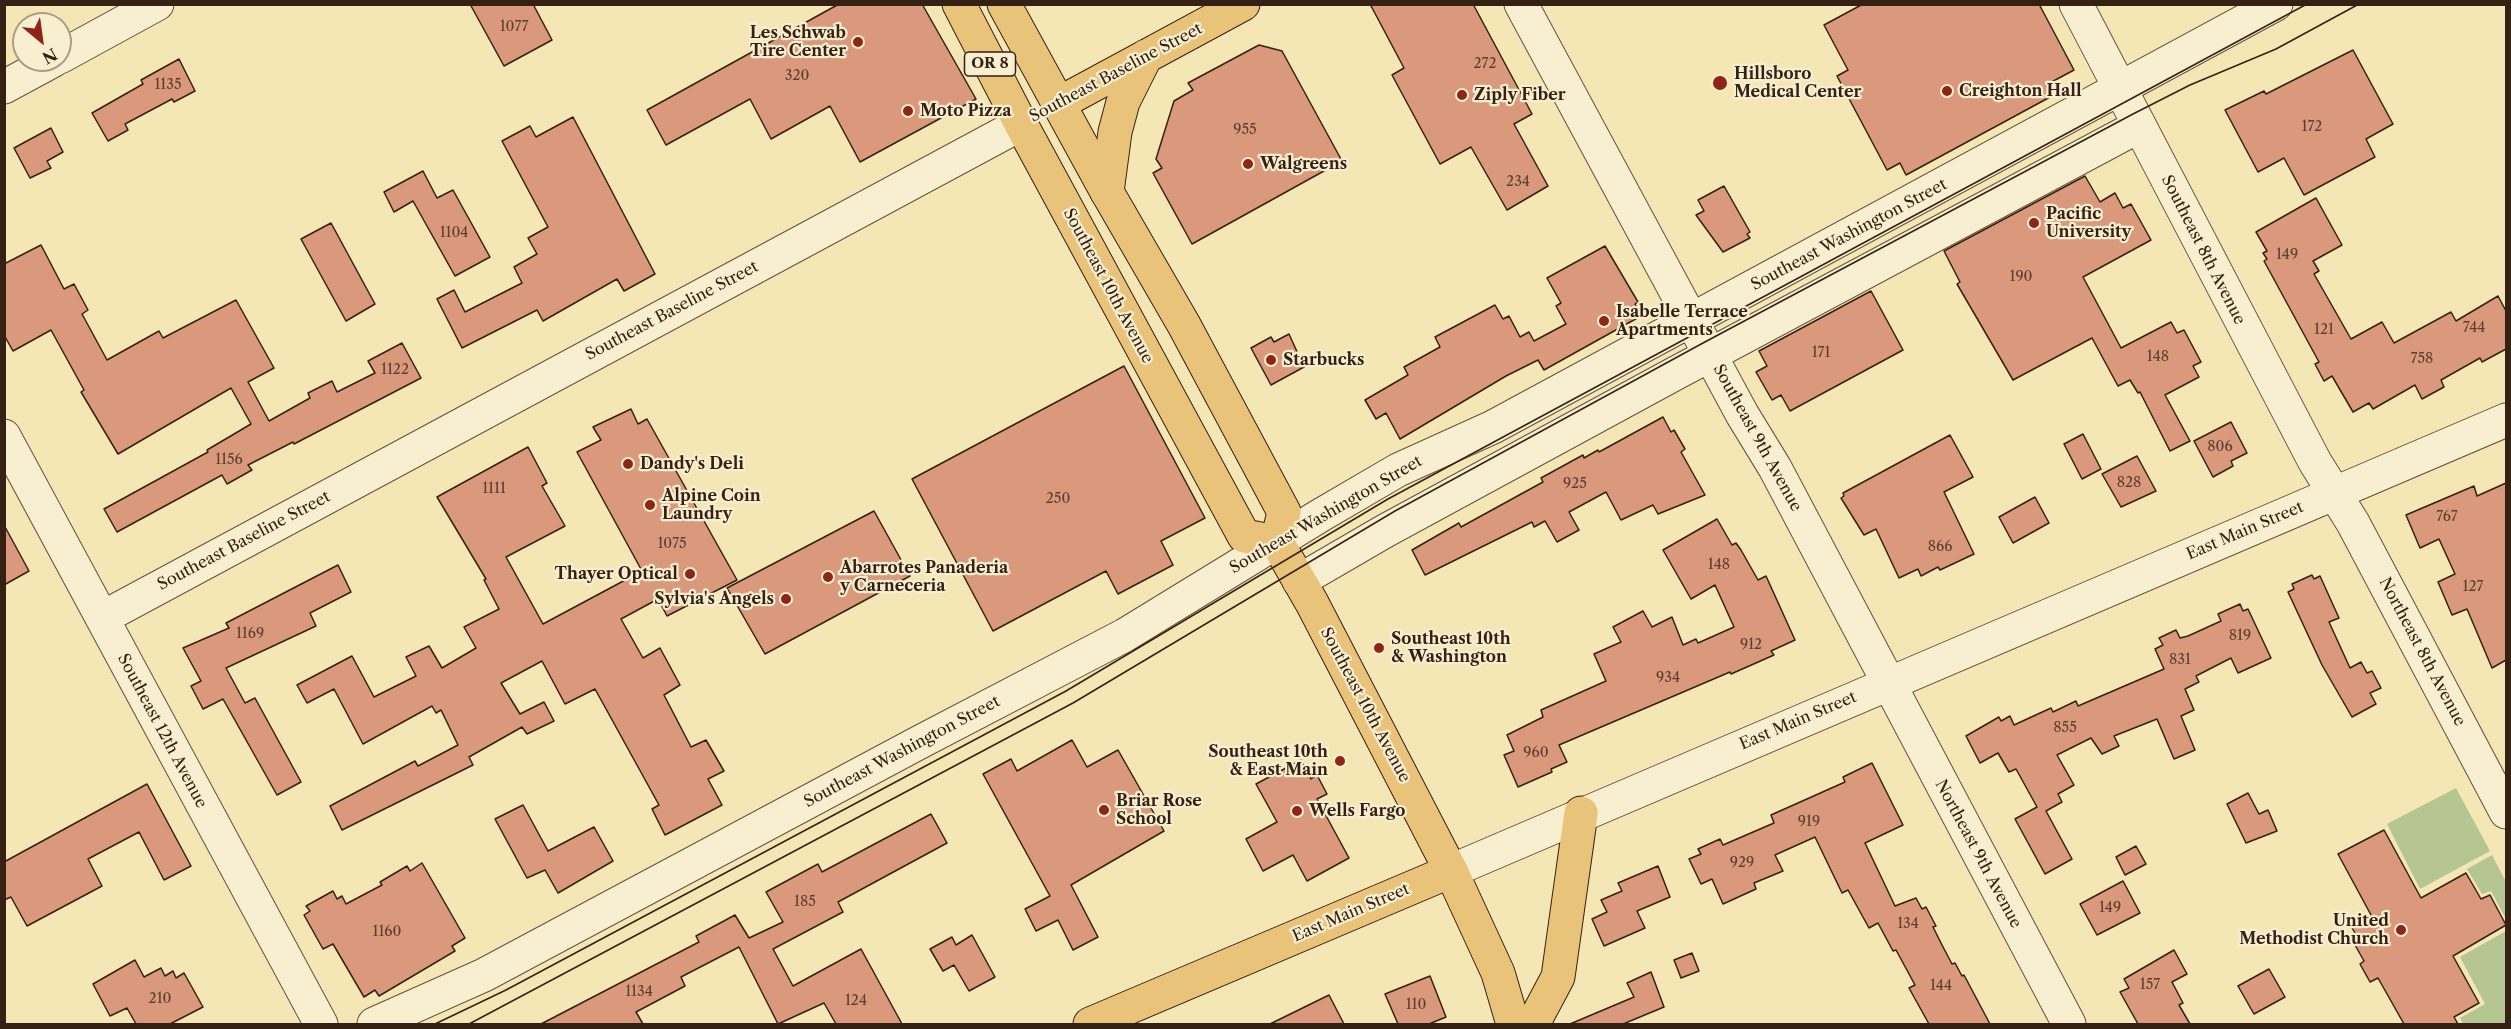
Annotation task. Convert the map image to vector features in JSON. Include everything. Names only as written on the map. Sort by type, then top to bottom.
[{"type":"main road","name":"Southeast 10th Avenue","points":[[960,4],[1021,124],[1244,536],[1277,542],[1299,581],[1450,871],[1498,973],[1513,1024]]},
{"type":"main road","name":"OR 8","points":[[1004,4],[1058,104]]},
{"type":"main road","name":"Southeast Baseline Street","points":[[1021,124],[1243,4]]},
{"type":"main road","points":[[1107,192],[1115,132],[1123,102],[1146,56]]},
{"type":"main road","points":[[1058,104],[1184,325],[1284,512],[1277,542]]},
{"type":"main road","points":[[1533,1024],[1558,977],[1581,813]]},
{"type":"main road","name":"East Main Street","points":[[1090,1024],[1450,871]]},
{"type":"street","points":[[72,50],[157,4]]},
{"type":"street","name":"Southeast 9th Avenue","points":[[1521,4],[1691,321],[1775,468],[1888,683]]},
{"type":"street","name":"Southeast 8th Avenue","points":[[2076,4],[2315,462],[2334,493]]},
{"type":"street","name":"Southeast Washington Street","points":[[374,1024],[484,975],[1125,635],[1398,470],[1493,427],[2276,4]]},
{"type":"street","points":[[4,87],[32,72]]},
{"type":"street","name":"Southeast Baseline Street","points":[[102,618],[1021,124]]},
{"type":"street","points":[[1299,581],[1385,531],[2139,126]]},
{"type":"street","name":"East Main Street","points":[[1450,871],[1581,813],[2506,420]]},
{"type":"street","name":"Southeast 12th Avenue","points":[[4,436],[321,1024]]},
{"type":"street","name":"Northeast 8th Avenue","points":[[2334,493],[2506,812]]},
{"type":"street","name":"Northeast 9th Avenue","points":[[1888,683],[2069,1024]]},
{"type":"green space","points":[[2456,788],[2490,851],[2420,889],[2387,824]]},
{"type":"green space","points":[[2492,855],[2506,882],[2506,919],[2491,891],[2482,894],[2467,869]]},
{"type":"green space","points":[[2506,931],[2506,1024],[2463,1024],[2460,1018],[2485,1004],[2460,957]]},
{"type":"building","points":[[470,4],[533,4],[552,40],[504,66]]},
{"type":"building","points":[[839,4],[922,4],[976,99],[860,162],[830,106],[771,139],[750,99],[666,145],[647,110]]},
{"type":"building","name":"Ziply Fiber","points":[[1370,4],[1473,4],[1532,114],[1514,124],[1548,186],[1507,210],[1471,147],[1440,164],[1392,75],[1404,68]]},
{"type":"building","name":"Creighton Hall","points":[[1863,4],[2039,4],[2074,70],[2046,85],[2052,96],[1906,175],[1900,163],[1887,170],[1837,76],[1848,70],[1824,25]]},
{"type":"building","name":"Walgreens","points":[[1259,45],[1282,51],[1342,161],[1192,244],[1153,173],[1162,168],[1156,159],[1174,101],[1193,90],[1188,83]]},
{"type":"building","points":[[2353,50],[2393,124],[2366,139],[2375,157],[2304,195],[2284,158],[2258,172],[2225,110],[2264,91],[2266,94]]},
{"type":"building","points":[[179,59],[195,91],[174,102],[172,99],[125,124],[128,130],[108,141],[92,113],[143,84],[141,80]]},
{"type":"building","points":[[573,117],[655,274],[624,291],[617,279],[543,321],[537,310],[462,348],[437,299],[454,290],[465,312],[522,283],[514,267],[537,254],[528,238],[548,227],[502,141],[530,126],[536,137]]},
{"type":"building","points":[[51,128],[63,152],[47,161],[51,168],[30,178],[14,148]]},
{"type":"building","points":[[423,171],[437,198],[453,190],[490,257],[455,276],[413,201],[394,212],[384,192]]},
{"type":"building","points":[[2085,176],[2100,202],[2115,193],[2123,208],[2131,204],[2151,240],[2083,277],[2121,348],[2171,322],[2177,333],[2184,330],[2201,362],[2193,366],[2199,377],[2165,395],[2190,441],[2170,451],[2140,392],[2138,393],[2130,380],[2118,386],[2092,338],[2013,380],[1957,284],[1960,282],[1944,251]]},
{"type":"building","points":[[1724,186],[1750,232],[1747,234],[1750,238],[1723,252],[1696,215],[1704,211],[1698,200]]},
{"type":"building","points":[[2316,198],[2342,245],[2313,261],[2319,271],[2314,274],[2351,339],[2382,322],[2394,343],[2451,312],[2456,321],[2498,296],[2506,311],[2506,349],[2482,362],[2480,358],[2441,380],[2444,387],[2422,399],[2415,385],[2373,409],[2369,403],[2353,412],[2332,376],[2324,381],[2315,364],[2319,362],[2264,261],[2267,259],[2263,253],[2267,251],[2256,232]]},
{"type":"building","points":[[331,223],[375,304],[346,321],[301,239]]},
{"type":"building","points":[[41,245],[64,289],[74,284],[88,310],[82,314],[107,360],[159,331],[163,338],[236,300],[274,368],[248,382],[269,421],[310,398],[308,393],[332,381],[337,392],[375,373],[368,361],[402,343],[421,378],[294,444],[293,442],[248,465],[252,470],[227,484],[222,475],[117,532],[104,509],[208,452],[207,450],[251,424],[231,388],[118,454],[81,392],[84,390],[51,330],[13,351],[4,335],[4,264]]},
{"type":"building","name":"Isabelle Terrace Apartments","points":[[1605,246],[1638,302],[1635,304],[1641,316],[1544,370],[1538,360],[1506,376],[1400,439],[1386,413],[1376,419],[1365,400],[1408,375],[1404,367],[1440,347],[1435,337],[1495,305],[1503,319],[1509,316],[1520,337],[1529,332],[1534,341],[1566,324],[1556,306],[1561,303],[1547,278]]},
{"type":"building","points":[[1871,291],[1903,350],[1790,411],[1781,395],[1772,400],[1756,372],[1767,366],[1759,351]]},
{"type":"building","name":"Starbucks","points":[[1289,334],[1304,367],[1271,385],[1251,348],[1271,337],[1274,342]]},
{"type":"building","points":[[1124,366],[1205,518],[1161,541],[1173,565],[1118,594],[1106,571],[993,631],[912,479]]},
{"type":"building","points":[[631,409],[638,424],[647,419],[737,580],[667,616],[658,599],[621,619],[643,658],[660,648],[680,685],[664,695],[691,747],[706,740],[724,771],[708,779],[722,805],[665,835],[652,809],[659,805],[595,689],[565,704],[542,661],[501,683],[520,714],[544,702],[554,721],[527,734],[522,727],[469,757],[473,765],[342,830],[330,806],[415,761],[418,766],[458,745],[441,710],[436,713],[432,706],[363,744],[334,689],[307,703],[297,685],[352,656],[374,697],[416,676],[406,657],[429,646],[442,668],[476,648],[464,627],[499,609],[484,580],[486,579],[437,497],[528,447],[547,483],[542,486],[565,526],[506,557],[543,624],[642,571],[577,452],[601,440],[593,427]]},
{"type":"building","points":[[1663,417],[1671,432],[1674,430],[1685,449],[1681,452],[1705,495],[1658,514],[1653,505],[1621,520],[1606,492],[1569,512],[1579,530],[1557,542],[1545,521],[1534,527],[1532,522],[1425,575],[1412,550],[1459,523],[1461,527],[1543,482],[1541,478],[1583,455],[1584,458],[1598,450],[1599,452]]},
{"type":"building","points":[[2231,422],[2247,453],[2231,461],[2233,466],[2213,477],[2194,441]]},
{"type":"building","points":[[2083,434],[2101,469],[2082,479],[2064,444]]},
{"type":"building","points":[[1950,435],[1973,477],[1944,492],[1974,554],[1940,570],[1938,567],[1921,576],[1918,569],[1899,578],[1876,529],[1864,535],[1841,498],[1844,496],[1843,493]]},
{"type":"building","points":[[2137,456],[2156,491],[2121,507],[2102,474]]},
{"type":"building","points":[[2506,483],[2506,660],[2492,668],[2467,609],[2452,615],[2438,582],[2455,574],[2439,539],[2420,548],[2406,515],[2474,486],[2477,496]]},
{"type":"building","points":[[2035,497],[2049,523],[2013,543],[1999,517]]},
{"type":"building","points":[[874,511],[910,576],[765,654],[727,588]]},
{"type":"building","points":[[1717,519],[1732,545],[1736,543],[1741,550],[1758,580],[1766,576],[1795,640],[1771,651],[1774,655],[1559,745],[1567,762],[1551,769],[1552,772],[1518,787],[1504,755],[1514,751],[1507,735],[1543,717],[1541,710],[1606,681],[1594,654],[1621,642],[1613,627],[1643,611],[1652,627],[1672,617],[1683,645],[1696,639],[1698,643],[1734,627],[1715,585],[1691,599],[1663,550]]},
{"type":"building","points":[[4,525],[29,571],[4,585]]},
{"type":"building","points":[[338,565],[351,592],[310,613],[316,626],[226,668],[245,703],[255,698],[301,782],[277,795],[223,699],[203,709],[191,686],[201,681],[183,648],[229,628],[226,623]]},
{"type":"building","points":[[2312,575],[2314,579],[2320,576],[2339,618],[2329,622],[2350,668],[2361,662],[2367,673],[2372,671],[2381,688],[2370,693],[2376,704],[2352,717],[2322,665],[2288,592],[2294,589],[2292,584]]},
{"type":"building","points":[[2240,604],[2243,611],[2248,609],[2271,658],[2238,673],[2231,658],[2196,676],[2199,682],[2185,689],[2194,710],[2181,716],[2195,750],[2174,759],[2157,719],[2114,736],[2119,746],[2102,754],[2091,738],[2057,755],[2074,785],[2058,794],[2062,802],[2046,811],[2072,859],[2045,874],[2015,819],[2037,807],[2016,769],[2009,772],[1998,753],[1980,763],[1966,736],[1999,717],[2001,721],[2010,716],[2014,725],[2051,708],[2053,712],[2076,701],[2078,706],[2164,669],[2155,649],[2163,645],[2159,638],[2176,630],[2180,638],[2188,636],[2221,621],[2218,614]]},
{"type":"building","points":[[1072,740],[1087,767],[1118,750],[1164,831],[1071,885],[1098,937],[1073,950],[1058,920],[1036,931],[1025,909],[1050,896],[983,774],[1011,759],[1017,771]]},
{"type":"building","name":"Wells Fargo","points":[[1301,760],[1311,779],[1317,775],[1327,794],[1317,799],[1349,858],[1307,881],[1293,855],[1263,871],[1246,839],[1277,822],[1256,784]]},
{"type":"building","points":[[1872,763],[1903,825],[1865,843],[1895,906],[1916,898],[1922,909],[1926,907],[1936,926],[1933,927],[1952,964],[1955,963],[1962,976],[1964,975],[1990,1024],[1929,1024],[1909,988],[1915,985],[1896,950],[1893,951],[1878,923],[1869,928],[1848,890],[1842,893],[1815,837],[1775,855],[1783,871],[1754,883],[1756,889],[1723,904],[1712,879],[1701,884],[1689,859],[1701,854],[1698,849],[1720,839],[1723,845],[1774,823],[1771,815],[1845,782],[1843,777]]},
{"type":"building","points":[[147,784],[191,866],[164,880],[139,832],[88,859],[102,886],[27,926],[11,897],[4,900],[4,862]]},
{"type":"building","points":[[2248,793],[2259,814],[2268,810],[2277,831],[2246,843],[2227,804]]},
{"type":"building","points":[[523,805],[548,851],[594,827],[613,861],[558,893],[545,870],[527,878],[495,819]]},
{"type":"building","points":[[931,814],[947,843],[838,902],[843,912],[773,949],[793,986],[861,949],[902,1024],[836,1024],[824,1003],[778,1024],[739,947],[681,977],[685,986],[636,1012],[643,1024],[541,1024],[699,942],[696,936],[735,915],[749,938],[783,922],[766,892],[818,864],[822,872]]},
{"type":"building","name":"United Methodist Church","points":[[2384,830],[2421,898],[2466,873],[2481,899],[2490,895],[2506,925],[2453,956],[2479,1003],[2454,1017],[2458,1024],[2404,1024],[2378,978],[2370,982],[2360,964],[2364,961],[2350,936],[2355,933],[2351,926],[2371,915],[2338,854]]},
{"type":"building","points":[[2136,846],[2146,864],[2125,875],[2116,857]]},
{"type":"building","points":[[422,863],[465,938],[452,946],[455,951],[379,996],[375,990],[364,997],[333,944],[323,949],[304,915],[310,911],[306,906],[333,891],[337,899],[342,896],[346,904],[382,885],[380,882],[407,866],[410,871]]},
{"type":"building","points":[[1658,866],[1670,897],[1637,911],[1645,928],[1604,946],[1592,919],[1607,912],[1601,900],[1622,891],[1618,883]]},
{"type":"building","points":[[2123,881],[2140,913],[2097,935],[2080,904]]},
{"type":"building","points":[[972,935],[995,977],[969,991],[954,965],[943,971],[930,949],[952,937],[956,945]]},
{"type":"building","points":[[2174,950],[2187,974],[2172,982],[2183,1003],[2179,1005],[2190,1024],[2138,1024],[2120,992],[2129,988],[2124,979]]},
{"type":"building","points":[[1692,953],[1699,971],[1681,978],[1674,960]]},
{"type":"building","points":[[135,960],[144,977],[161,968],[165,976],[173,971],[176,978],[184,973],[203,1007],[170,1024],[136,1024],[127,1008],[110,1016],[93,984]]},
{"type":"building","points":[[2269,969],[2285,997],[2254,1014],[2238,986]]},
{"type":"building","points":[[1651,972],[1664,1007],[1623,1024],[1570,1024],[1634,997],[1627,983]]},
{"type":"building","points":[[1430,976],[1446,1017],[1429,1024],[1398,1024],[1385,994]]},
{"type":"building","points":[[1329,995],[1344,1024],[1270,1024]]},
{"type":"tram line","points":[[435,1024],[506,990],[1066,691],[1388,499],[2307,4]]},
{"type":"tram line","points":[[469,1024],[1073,703],[1395,511],[1703,343],[2133,114],[2190,85],[2276,49],[2359,4]]},
{"type":"place","name":"Les Schwab Tire Center","points":[[858,42]]},
{"type":"place","name":"Hillsboro Medical Center","points":[[1720,83]]},
{"type":"place","name":"Creighton Hall","points":[[1947,91]]},
{"type":"place","name":"Ziply Fiber","points":[[1462,95]]},
{"type":"place","name":"Moto Pizza","points":[[908,111]]},
{"type":"place","name":"Walgreens","points":[[1248,164]]},
{"type":"place","name":"Pacific University","points":[[2034,223]]},
{"type":"place","name":"Isabelle Terrace Apartments","points":[[1604,321]]},
{"type":"place","name":"Starbucks","points":[[1271,360]]},
{"type":"place","name":"Dandy's Deli","points":[[628,464]]},
{"type":"place","name":"Alpine Coin Laundry","points":[[650,505]]},
{"type":"place","name":"Thayer Optical","points":[[690,574]]},
{"type":"place","name":"Abarrotes Panaderia y Carneceria","points":[[828,577]]},
{"type":"place","name":"Sylvia's Angels","points":[[786,599]]},
{"type":"place","name":"Southeast 10th & Washington","points":[[1379,648]]},
{"type":"place","name":"Southeast 10th & East Main","points":[[1340,761]]},
{"type":"place","name":"Briar Rose School","points":[[1104,810]]},
{"type":"place","name":"Wells Fargo","points":[[1297,811]]},
{"type":"place","name":"United Methodist Church","points":[[2401,930]]}]
